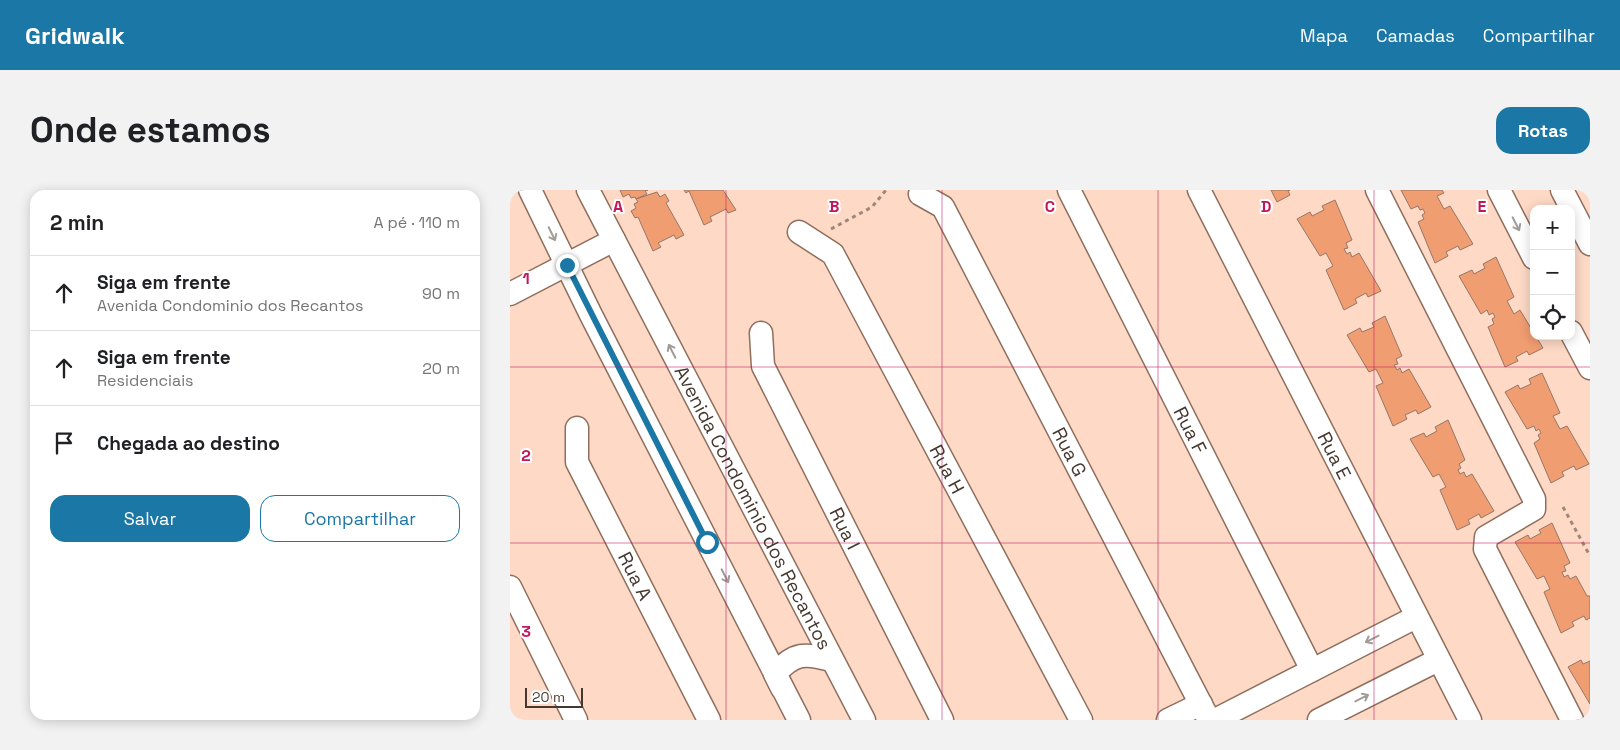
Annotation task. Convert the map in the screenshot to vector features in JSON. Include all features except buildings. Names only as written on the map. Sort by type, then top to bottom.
[{"type":"street","points":[[530,190],[591,315],[799,720]]},
{"type":"street","name":"Avenida Condominio dos Recantos","points":[[588,190],[831,660],[864,720]]},
{"type":"street","name":"Rua F","points":[[1069,190],[1312,670]]},
{"type":"street","name":"Rua E","points":[[1199,190],[1470,720]]},
{"type":"street","points":[[1377,190],[1534,499],[1534,509],[1486,538],[1485,549],[1572,720]]},
{"type":"street","points":[[1499,190],[1530,250]]},
{"type":"street","points":[[1562,190],[1590,244]]},
{"type":"street","name":"Rua G","points":[[920,194],[943,207],[1208,714]]},
{"type":"street","name":"Rua H","points":[[799,232],[833,254],[1081,720]]},
{"type":"street","points":[[510,294],[614,240]]},
{"type":"street","name":"Rua I","points":[[762,333],[763,366],[942,720]]},
{"type":"street","points":[[1575,340],[1590,368]]},
{"type":"street","name":"Rua A","points":[[577,428],[577,462],[709,720]]},
{"type":"street","points":[[510,587],[576,720]]},
{"type":"street","points":[[1168,720],[1208,714],[1312,670],[1416,616]]},
{"type":"street","points":[[782,688],[775,674],[797,656],[808,654],[831,660]]},
{"type":"street","points":[[1331,717],[1438,660]]},
{"type":"path","points":[[799,232],[829,229],[840,225],[872,207],[886,190]]},
{"type":"path","points":[[1562,507],[1590,556]]},
{"type":"route","points":[[567,265],[707,542]]}]
